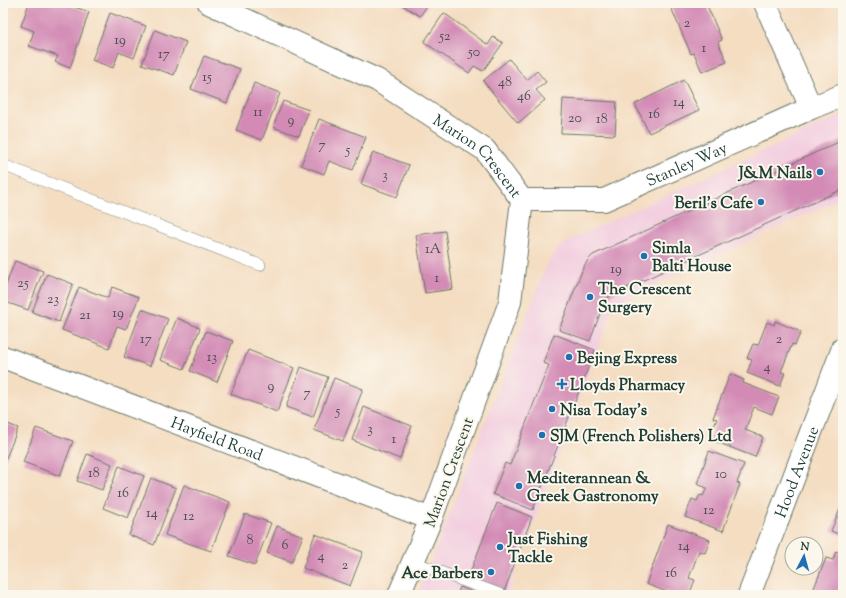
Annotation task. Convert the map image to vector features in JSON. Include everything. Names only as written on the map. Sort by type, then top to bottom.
[{"type":"street","name":"Marion Crescent","points":[[209,3],[377,80],[485,150],[522,200],[510,302],[431,519],[399,595]]},
{"type":"street","points":[[764,3],[811,108]]},
{"type":"street","name":"Stanley Way","points":[[522,200],[604,200],[843,95]]},
{"type":"street","name":"Hood Avenue","points":[[749,595],[843,348]]},
{"type":"street","name":"Hayfield Road","points":[[3,357],[431,519]]},
{"type":"lane","points":[[3,165],[260,265]]},
{"type":"lane","points":[[413,562],[502,595]]},
{"type":"shaded area","points":[[843,114],[843,197],[614,304],[508,593],[512,595],[417,595],[552,255],[571,239]]},
{"type":"building","points":[[29,3],[63,3],[89,12],[70,68],[55,62],[58,56],[29,46],[34,31],[21,26]]},
{"type":"building","points":[[399,3],[429,3],[420,16]]},
{"type":"building","points":[[669,3],[706,3],[722,40],[718,42],[727,62],[702,72],[694,53],[691,54]]},
{"type":"building","points":[[110,13],[146,26],[134,58],[119,52],[113,68],[92,60]]},
{"type":"building","points":[[444,13],[488,45],[493,37],[503,43],[483,71],[474,66],[469,73],[424,42]]},
{"type":"building","points":[[155,30],[186,42],[174,75],[142,64]]},
{"type":"building","points":[[204,56],[240,69],[227,103],[191,89]]},
{"type":"building","points":[[509,59],[527,80],[537,71],[546,82],[536,90],[545,100],[518,123],[483,81]]},
{"type":"building","points":[[684,80],[699,110],[649,133],[635,104]]},
{"type":"building","points":[[254,83],[280,93],[262,140],[236,130]]},
{"type":"building","points":[[563,99],[617,102],[615,135],[561,133]]},
{"type":"building","points":[[283,101],[309,110],[299,136],[273,127]]},
{"type":"building","points":[[319,119],[366,137],[353,170],[329,161],[324,174],[301,165]]},
{"type":"building","points":[[843,140],[843,189],[611,295],[605,300],[590,341],[559,330],[583,268],[593,255]]},
{"type":"building","points":[[373,152],[409,165],[397,197],[361,184]]},
{"type":"building","points":[[445,231],[453,289],[425,293],[416,235]]},
{"type":"building","points":[[15,261],[43,271],[28,310],[3,301],[3,293]]},
{"type":"building","points":[[47,274],[73,284],[59,322],[32,312]]},
{"type":"building","points":[[79,287],[108,298],[112,287],[139,297],[126,329],[117,326],[109,348],[62,330]]},
{"type":"building","points":[[142,309],[168,319],[150,366],[124,357]]},
{"type":"building","points":[[177,318],[200,328],[184,369],[160,360]]},
{"type":"building","points":[[775,321],[801,332],[795,345],[792,344],[781,372],[785,373],[780,386],[747,373],[752,360],[747,358],[753,344],[758,345],[767,322],[774,325]]},
{"type":"building","points":[[206,331],[233,341],[217,382],[190,371]]},
{"type":"building","points":[[554,334],[595,350],[533,510],[493,494],[505,463],[510,465],[549,365],[543,363]]},
{"type":"building","points":[[248,350],[294,368],[277,412],[231,394]]},
{"type":"building","points":[[301,367],[328,377],[313,417],[286,407]]},
{"type":"building","points":[[730,374],[744,380],[743,383],[779,397],[772,414],[754,407],[745,430],[763,437],[755,457],[709,439],[717,419],[713,418]]},
{"type":"building","points":[[334,378],[363,389],[343,441],[314,430]]},
{"type":"building","points":[[364,407],[412,426],[400,459],[352,440]]},
{"type":"building","points":[[3,422],[18,428],[3,466]]},
{"type":"building","points":[[36,428],[73,441],[60,476],[23,462]]},
{"type":"building","points":[[709,451],[744,464],[737,483],[740,484],[723,531],[685,517],[692,499],[697,501],[700,495],[703,496],[707,488],[697,484]]},
{"type":"building","points":[[87,454],[112,464],[102,490],[77,481]]},
{"type":"building","points":[[119,466],[144,476],[128,518],[103,508]]},
{"type":"building","points":[[151,478],[176,488],[154,545],[129,535]]},
{"type":"building","points":[[184,485],[230,502],[211,551],[165,535]]},
{"type":"building","points":[[843,502],[843,536],[831,531]]},
{"type":"building","points":[[497,503],[532,517],[504,592],[468,578]]},
{"type":"building","points":[[245,514],[271,523],[255,565],[229,556]]},
{"type":"building","points":[[668,524],[710,540],[705,553],[699,551],[689,578],[695,580],[689,595],[675,595],[646,584]]},
{"type":"building","points":[[277,526],[303,536],[292,562],[267,553]]},
{"type":"building","points":[[315,534],[363,552],[350,586],[303,568]]},
{"type":"building","points":[[836,551],[843,554],[843,595],[816,595],[812,593],[819,576],[824,576],[824,563],[826,558],[833,560]]},
{"type":"building","points":[[460,587],[480,595],[457,595]]},
{"type":"place","name":"J&M Nails","points":[[820,172]]},
{"type":"place","name":"Beril’s Cafe","points":[[761,202]]},
{"type":"place","name":"Simla Balti House","points":[[644,256]]},
{"type":"place","name":"The Crescent Surgery","points":[[590,297]]},
{"type":"place","name":"Bejing Express","points":[[569,357]]},
{"type":"place","name":"Lloyds Pharmacy","points":[[562,384]]},
{"type":"place","name":"Nisa Today’s","points":[[552,409]]},
{"type":"place","name":"SJM (French Polishers) Ltd","points":[[542,435]]},
{"type":"place","name":"Mediterannean & Greek Gastronomy","points":[[519,486]]},
{"type":"place","name":"Just Fishing Tackle","points":[[500,547]]},
{"type":"place","name":"Ace Barbers","points":[[491,572]]}]
